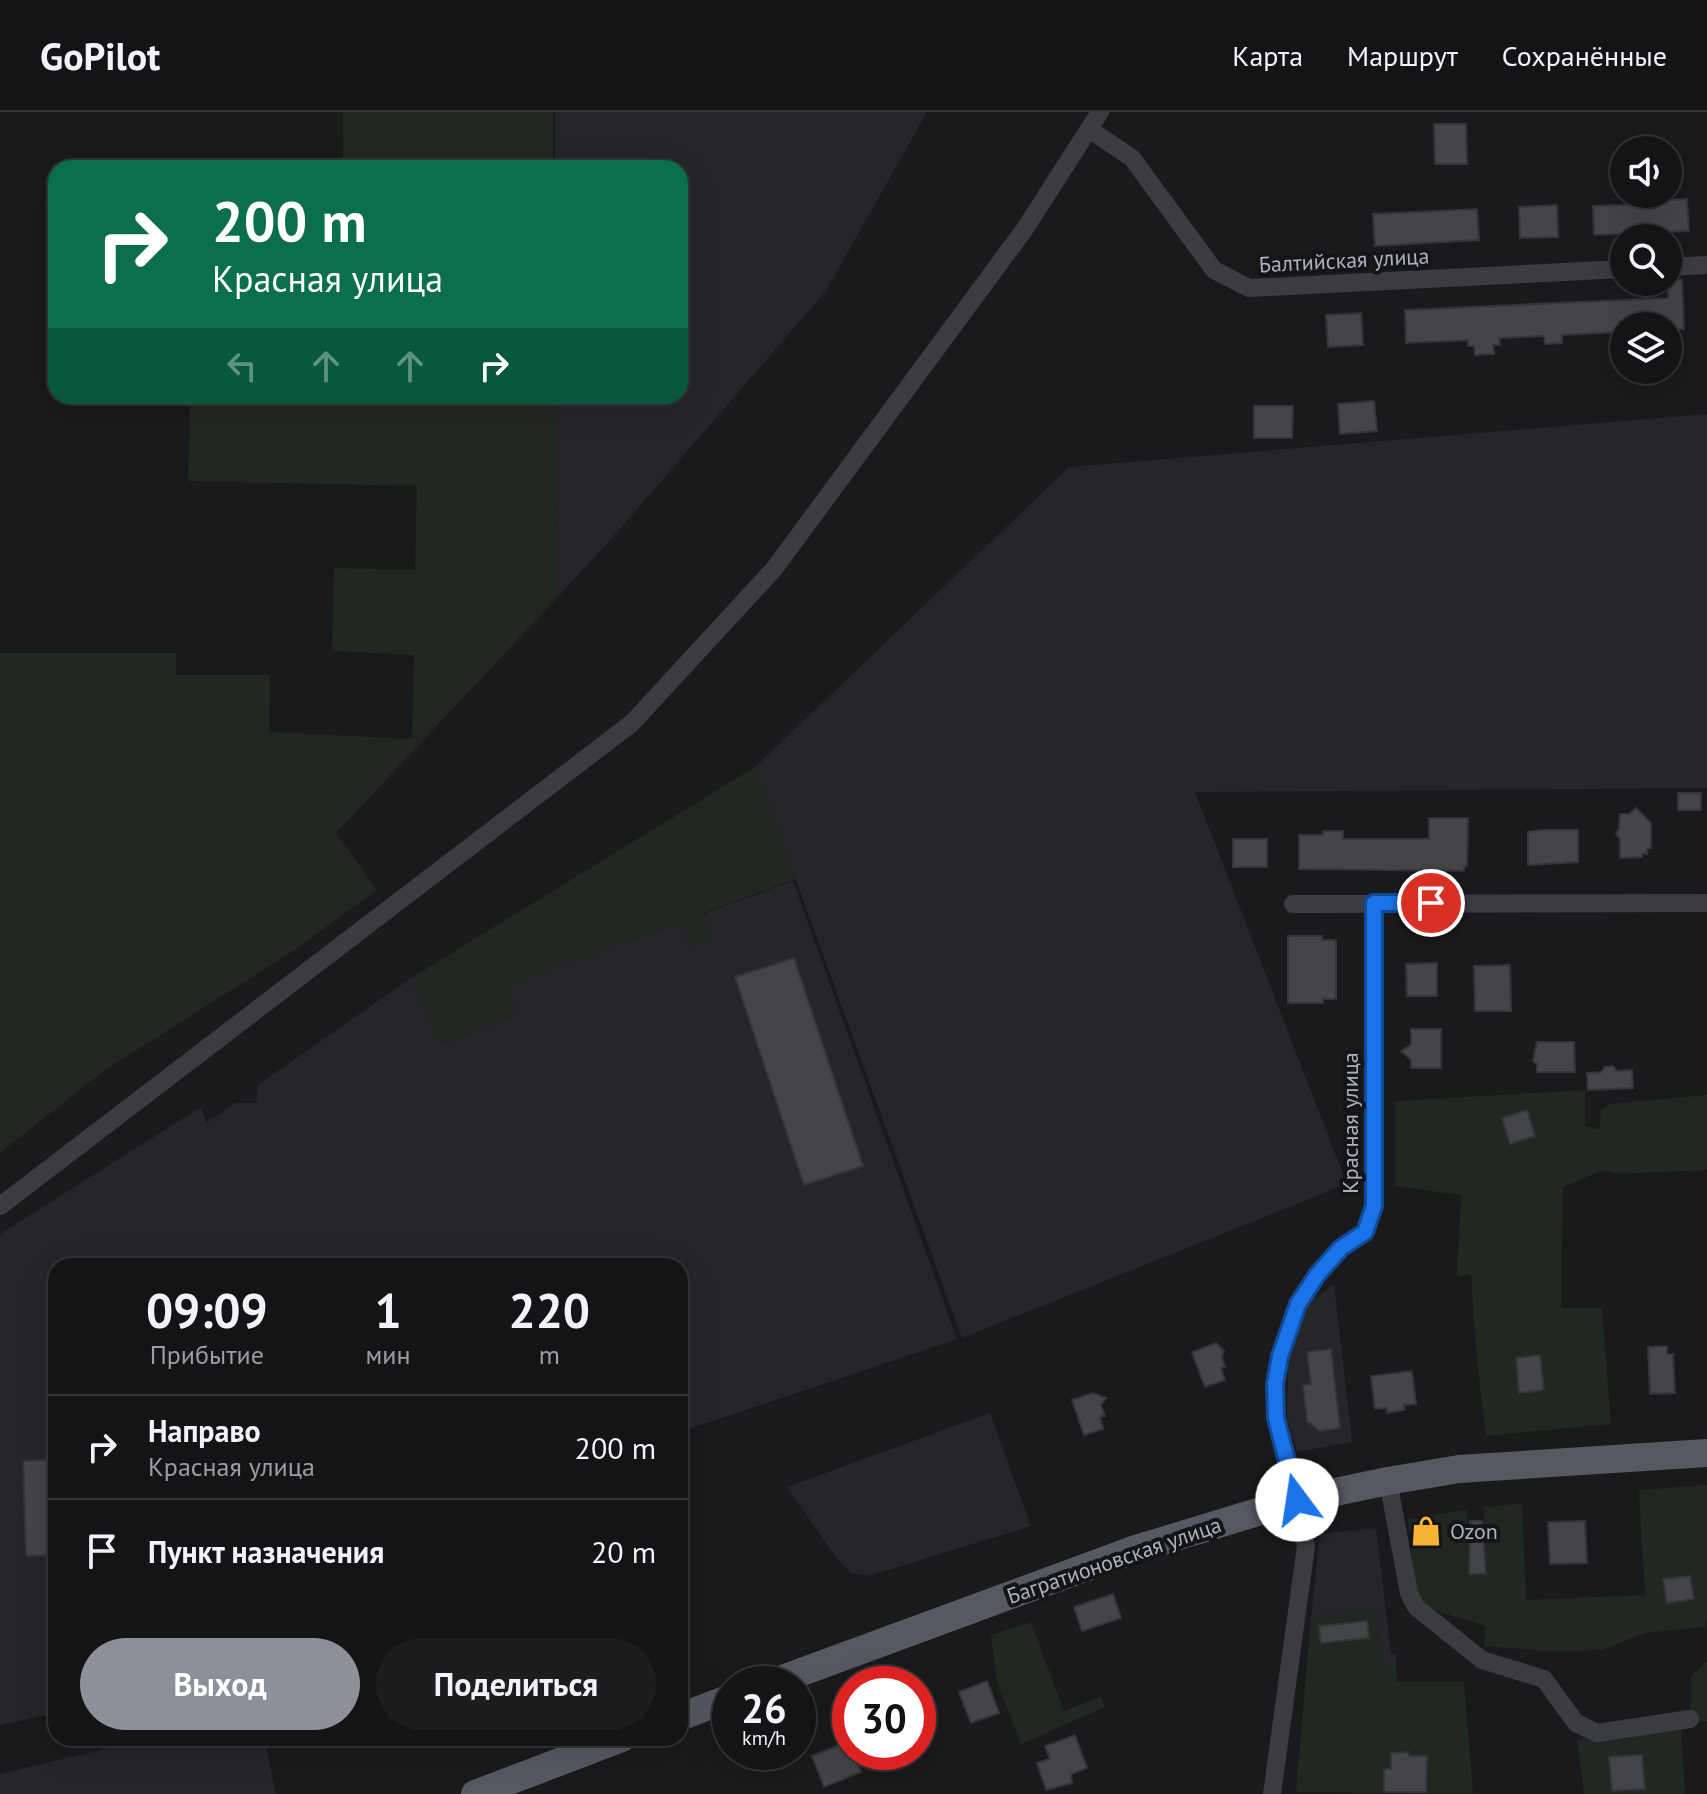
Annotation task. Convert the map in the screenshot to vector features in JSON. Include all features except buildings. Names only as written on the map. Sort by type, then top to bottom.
[{"type":"main road","name":"Багратионовская улица","points":[[816,1667],[1136,1549],[1297,1500],[1459,1469],[1707,1453]]},
{"type":"main road","points":[[688,1714],[712,1705]]},
{"type":"main road","points":[[475,1794],[600,1746]]},
{"type":"street","points":[[0,1206],[632,723],[774,569],[1024,230],[1100,112]]},
{"type":"street","name":"Балтийская улица","points":[[1089,129],[1132,158],[1214,270],[1249,288],[1610,270]]},
{"type":"street","points":[[1682,266],[1707,265]]},
{"type":"street","name":"Красная улица","points":[[1272,1794],[1306,1546],[1276,1418],[1275,1384],[1280,1356],[1298,1304],[1317,1275],[1341,1248],[1365,1232],[1374,1206],[1374,903]]},
{"type":"street","points":[[1293,904],[1707,903]]},
{"type":"street","points":[[1388,1481],[1409,1593],[1416,1607],[1482,1660],[1544,1679],[1576,1723],[1597,1733],[1690,1719]]},
{"type":"shaded area","points":[[343,112],[553,112],[553,160],[343,160]]},
{"type":"shaded area","points":[[555,112],[927,112],[826,291],[556,599],[555,404],[688,404],[688,160],[555,160]]},
{"type":"shaded area","points":[[190,404],[555,404],[556,599],[336,833],[377,890],[293,951],[105,1070],[0,1153],[0,653],[176,653],[176,675],[270,675],[269,732],[412,739],[414,655],[332,651],[334,568],[415,570],[417,486],[188,481]]},
{"type":"shaded area","points":[[1707,414],[1707,788],[1195,792],[1347,1184],[962,1338],[755,767],[1069,467]]},
{"type":"shaded area","points":[[755,767],[796,879],[703,913],[712,938],[689,946],[679,922],[509,985],[518,1014],[441,1044],[411,978]]},
{"type":"shaded area","points":[[793,881],[957,1339],[688,1429],[688,1258],[48,1258],[48,1715],[0,1725],[0,1234],[201,1107],[206,1123],[235,1103],[256,1103],[258,1085],[411,978],[442,1044],[518,1014],[508,985],[680,922],[689,946],[711,938],[703,914]]},
{"type":"shaded area","points":[[1585,1090],[1585,1126],[1599,1130],[1601,1110],[1610,1104],[1707,1095],[1707,1170],[1617,1174],[1603,1170],[1563,1187],[1561,1308],[1602,1308],[1611,1424],[1486,1436],[1471,1275],[1457,1276],[1461,1195],[1395,1186],[1395,1101]]},
{"type":"shaded area","points":[[1334,1284],[1352,1442],[1297,1452],[1287,1417],[1292,1347],[1308,1303]]},
{"type":"shaded area","points":[[990,1413],[1031,1526],[872,1575],[852,1574],[837,1559],[787,1487]]},
{"type":"shaded area","points":[[1707,1485],[1705,1627],[1645,1633],[1601,1650],[1548,1651],[1484,1646],[1486,1626],[1417,1605],[1408,1519],[1467,1510],[1469,1573],[1485,1573],[1484,1507],[1522,1503],[1526,1600],[1645,1595],[1639,1490]]},
{"type":"shaded area","points":[[1376,1528],[1391,1654],[1396,1654],[1396,1663],[1381,1663],[1376,1610],[1311,1617],[1320,1534]]},
{"type":"shaded area","points":[[1376,1610],[1381,1662],[1396,1663],[1397,1682],[1464,1682],[1473,1794],[1296,1792],[1311,1617]]},
{"type":"shaded area","points":[[1031,1622],[1064,1711],[1101,1697],[1105,1707],[1021,1744],[997,1682],[991,1635]]},
{"type":"shaded area","points":[[1707,1662],[1707,1721],[1691,1723],[1691,1676]]},
{"type":"shaded area","points":[[1681,1723],[1685,1794],[1584,1794],[1577,1740]]},
{"type":"shaded area","points":[[117,1746],[266,1746],[276,1794],[0,1794],[0,1774]]},
{"type":"place","name":"Ozon","points":[[1426,1531]]},
{"type":"route","points":[[1297,1500],[1276,1418],[1275,1384],[1280,1356],[1298,1304],[1317,1275],[1341,1248],[1365,1232],[1374,1206],[1374,903],[1431,903]]}]
